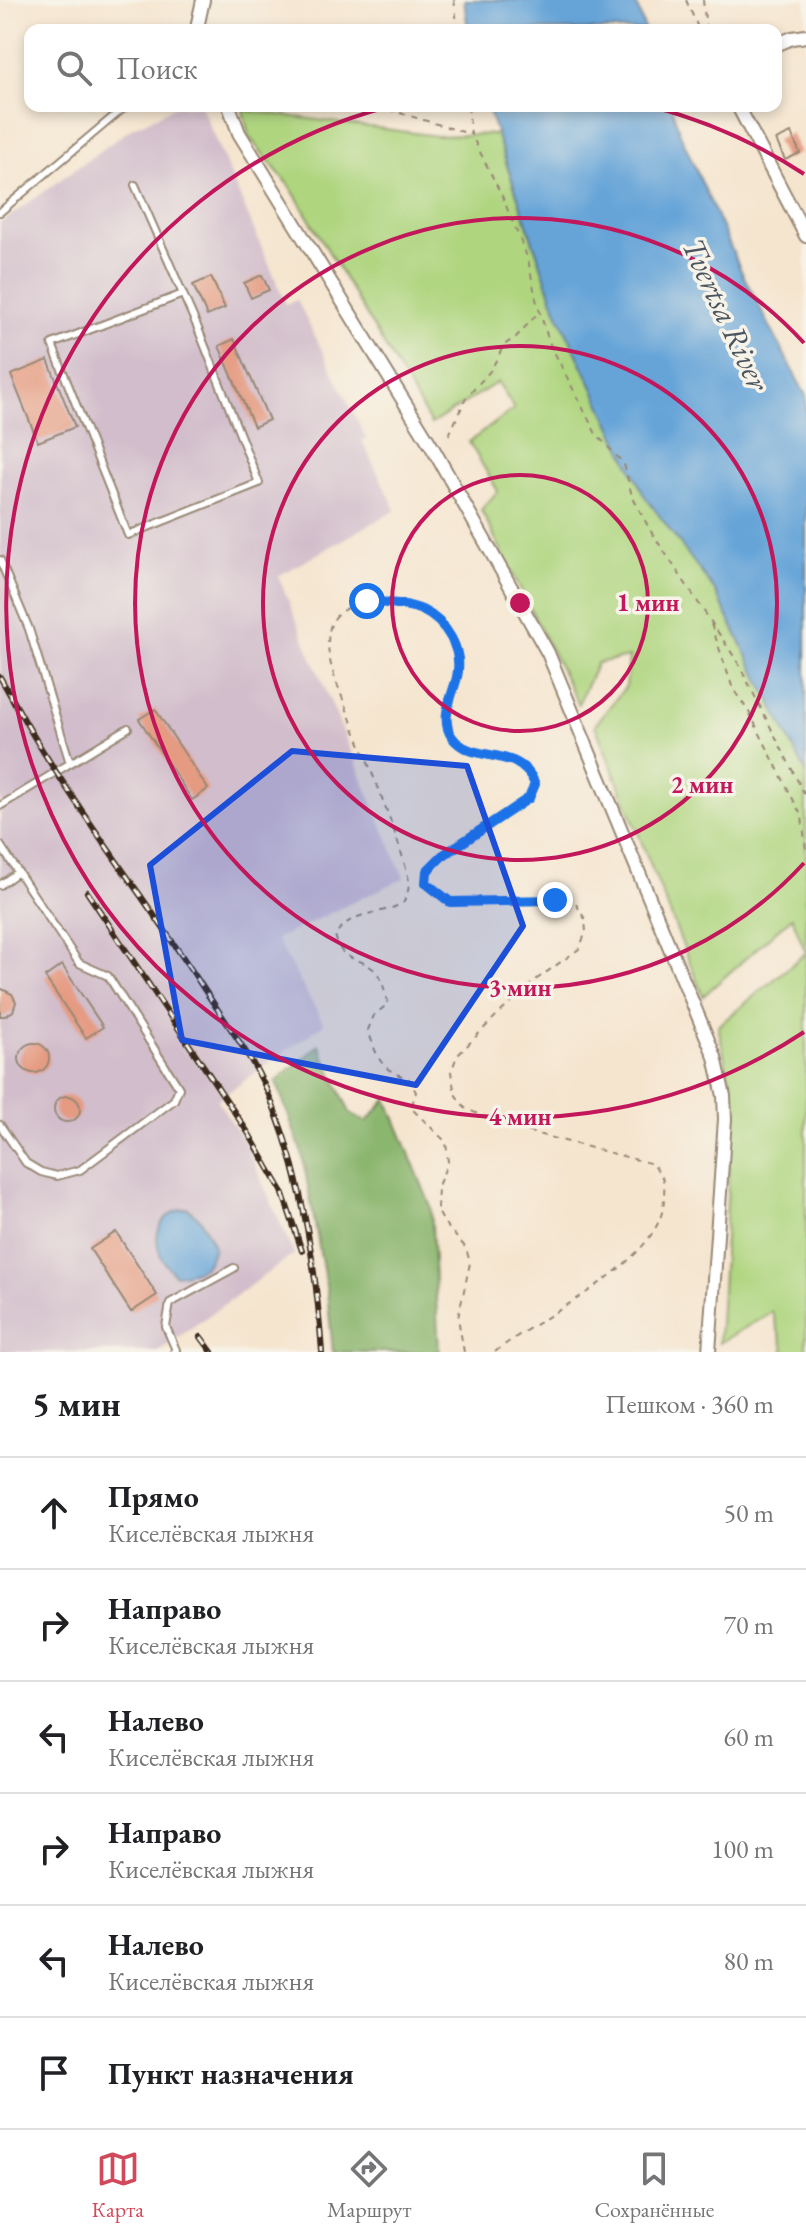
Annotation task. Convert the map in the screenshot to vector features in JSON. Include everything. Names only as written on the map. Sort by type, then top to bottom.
[{"type":"street","points":[[198,24],[203,0]]},
{"type":"street","points":[[782,42],[806,36]]},
{"type":"street","points":[[231,112],[239,133],[432,447],[548,653],[715,1057],[724,1096],[724,1130],[709,1352]]},
{"type":"street","points":[[741,112],[806,236]]},
{"type":"lane","points":[[0,212],[119,112]]},
{"type":"lane","points":[[135,185],[183,294],[259,483],[128,535],[52,344],[183,294]]},
{"type":"lane","points":[[0,560],[29,629],[70,763]]},
{"type":"lane","points":[[0,806],[128,728]]},
{"type":"lane","points":[[0,845],[3,856],[18,872],[79,963],[108,976],[179,1088],[174,1100],[80,1170],[57,1176],[41,1172],[26,1163],[0,1125]]},
{"type":"lane","points":[[0,885],[18,872]]},
{"type":"lane","points":[[174,1352],[176,1350],[166,1327],[170,1303],[234,1268]]},
{"type":"path","points":[[454,0],[457,24]]},
{"type":"path","points":[[686,0],[696,24]]},
{"type":"path","points":[[703,0],[705,24]]},
{"type":"path","points":[[397,112],[471,134]]},
{"type":"path","points":[[469,112],[471,134],[502,196],[528,259],[549,342],[596,434],[624,464],[632,496],[650,530],[737,661],[806,797]]},
{"type":"path","points":[[449,435],[466,398],[491,370],[504,345],[516,337],[539,311]]},
{"type":"path","points":[[464,1352],[458,1318],[470,1263],[466,1248],[437,1210],[438,1186],[448,1162],[446,1142],[411,1108],[416,1092],[408,1078],[391,1073],[377,1059],[368,1030],[374,1015],[388,1004],[384,987],[374,968],[345,956],[338,947],[335,935],[345,921],[372,911],[393,909],[404,902],[409,883],[397,839],[330,663],[329,631],[335,616],[345,608],[367,601],[422,610],[443,627],[458,647],[458,674],[448,705],[447,721],[452,737],[466,748],[514,760],[530,772],[535,784],[529,798],[442,856],[427,871],[426,883],[450,902],[555,900],[576,904],[585,919],[586,932],[579,949],[537,979],[457,1056],[451,1072],[455,1094],[465,1108],[499,1124],[653,1164],[664,1181],[660,1223],[645,1243],[605,1280],[495,1352]]},
{"type":"path","points":[[709,618],[733,689],[749,712],[802,817],[806,849]]},
{"type":"highlighted area","points":[[292,751],[467,766],[523,926],[416,1085],[182,1040],[150,865]]},
{"type":"shaded area","points":[[164,112],[204,112],[286,304],[297,300],[366,438],[362,441],[396,510],[278,576],[404,878],[276,939],[324,1024],[217,1100],[245,1143],[294,1254],[158,1352],[0,1352],[0,220],[2,222],[132,128]]},
{"type":"green space","points":[[243,112],[437,136],[496,134],[557,312],[644,494],[715,591],[806,773],[806,953],[792,917],[703,996],[595,725],[626,686],[629,657],[597,663],[578,704],[481,510],[498,491],[469,442],[514,409],[498,382],[431,424],[291,188],[249,137]]},
{"type":"green space","points":[[806,953],[806,1352],[783,1352],[772,1312],[719,1343],[733,1096],[718,1026]]},
{"type":"green space","points":[[319,1045],[350,1113],[366,1122],[387,1099],[431,1207],[439,1352],[333,1352],[327,1291],[302,1153],[276,1081]]},
{"type":"water","points":[[464,0],[635,0],[643,24],[467,24]]},
{"type":"water","name":"Tvertsa River","points":[[489,112],[673,112],[743,275],[806,396],[806,773],[715,591],[644,495],[557,312]]},
{"type":"water","points":[[188,1208],[201,1220],[214,1246],[206,1265],[190,1273],[175,1275],[161,1257],[157,1237],[167,1218]]},
{"type":"building","points":[[791,133],[800,153],[785,160],[776,140]]},
{"type":"building","points":[[262,275],[269,290],[251,298],[244,283]]},
{"type":"building","points":[[211,277],[225,308],[207,316],[193,285]]},
{"type":"building","points":[[234,339],[269,420],[254,427],[219,346]]},
{"type":"building","points":[[48,360],[75,427],[38,442],[11,375]]},
{"type":"building","points":[[155,709],[208,789],[192,800],[139,719]]},
{"type":"building","points":[[62,965],[103,1027],[86,1038],[45,977]]},
{"type":"building","points":[[0,988],[12,994],[16,1002],[13,1011],[5,1016],[0,1016]]},
{"type":"building","points":[[34,1043],[44,1048],[49,1058],[44,1068],[34,1073],[24,1068],[19,1058],[24,1048]]},
{"type":"building","points":[[67,1096],[76,1100],[80,1109],[76,1118],[67,1122],[58,1118],[54,1109],[58,1100]]},
{"type":"building","points":[[116,1232],[157,1295],[131,1312],[90,1249]]},
{"type":"railway","points":[[0,677],[64,785],[181,954],[250,1059],[267,1091],[301,1198],[312,1259],[322,1352]]},
{"type":"railway","points":[[87,892],[249,1134],[282,1191],[302,1251]]},
{"type":"railway","points":[[201,1337],[212,1352]]},
{"type":"route","points":[[367,601],[422,610],[443,627],[458,647],[458,674],[448,705],[447,721],[452,737],[466,748],[514,760],[530,772],[535,784],[529,798],[442,856],[427,871],[426,883],[450,902],[555,900]]}]
